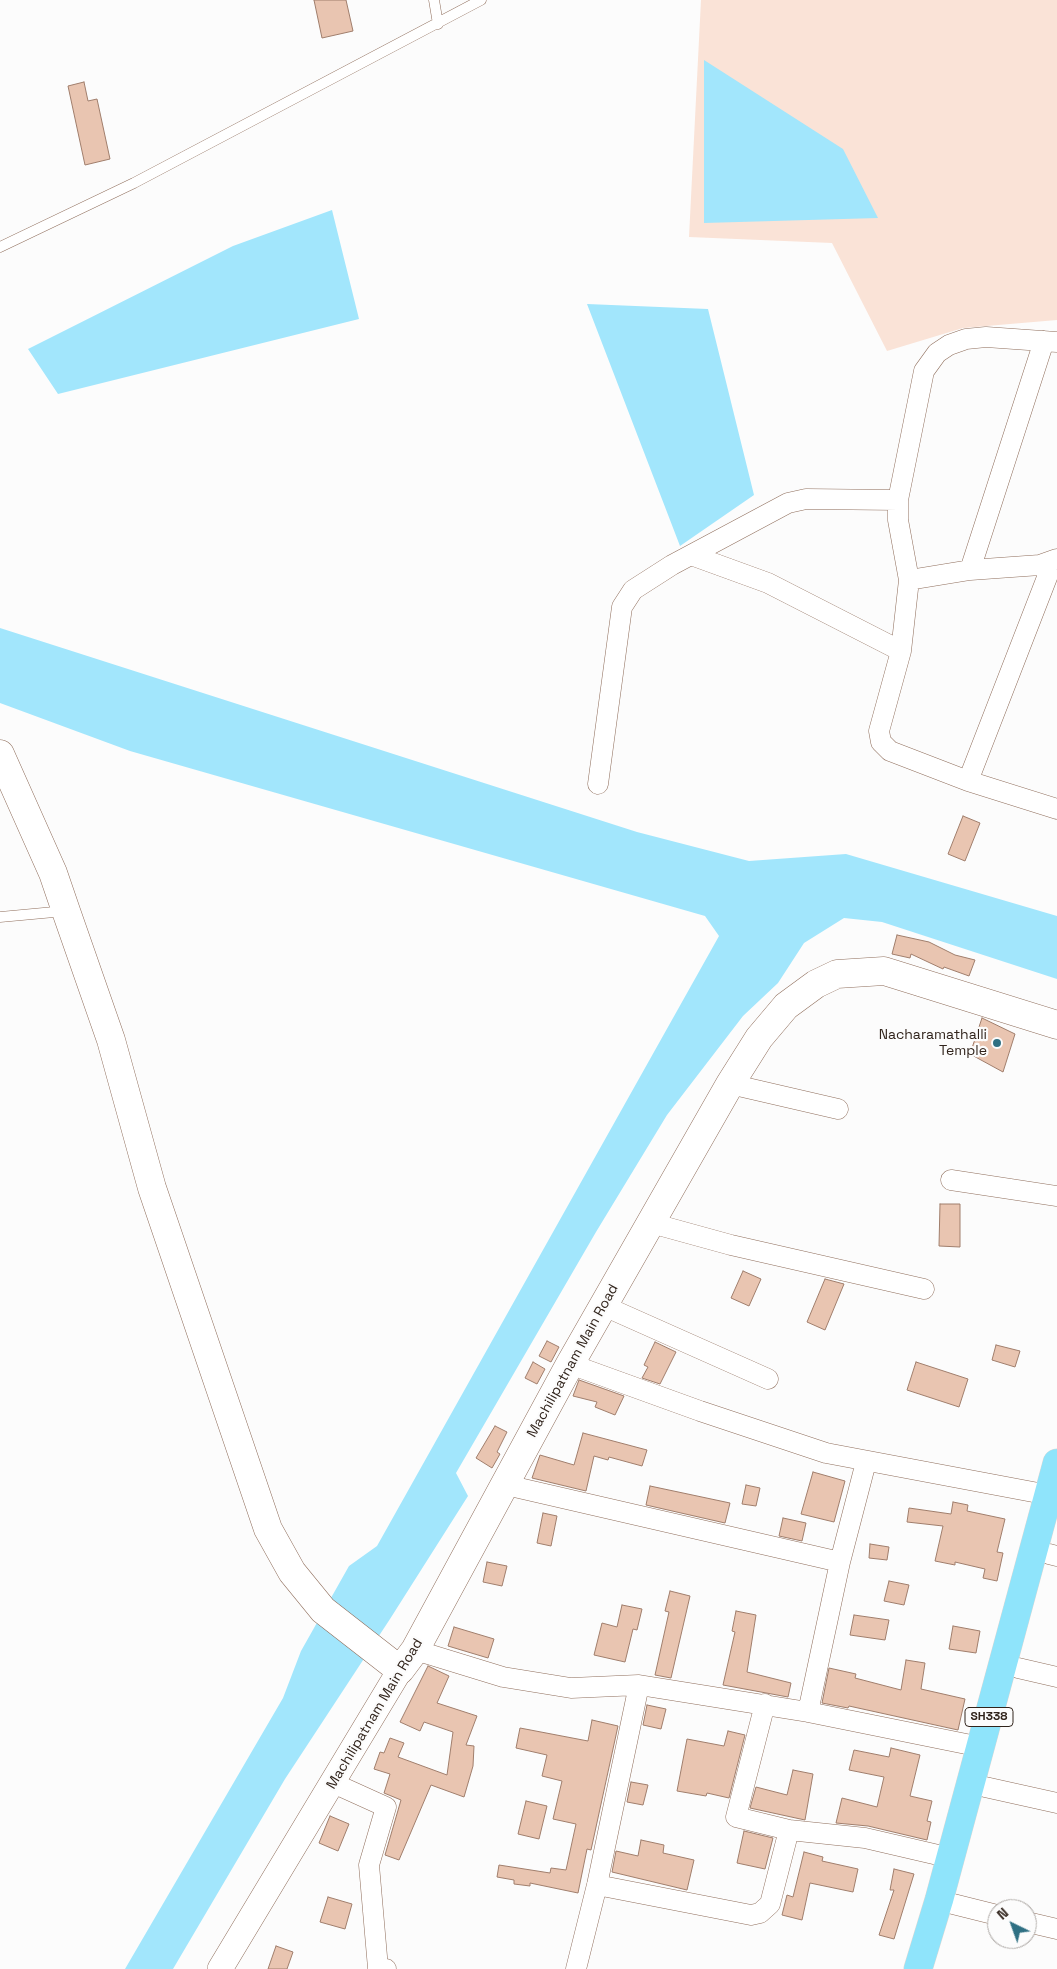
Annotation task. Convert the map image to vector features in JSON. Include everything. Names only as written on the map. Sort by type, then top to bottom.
[{"type":"main road","points":[[0,754],[53,873],[111,1040],[152,1188],[268,1529],[292,1572],[323,1610],[401,1660]]},
{"type":"main road","name":"Machilipatnam Main Road","points":[[401,1660],[506,1485],[570,1364],[730,1084],[759,1038],[786,1006],[816,984],[837,974],[884,971],[1057,1025]]},
{"type":"main road","name":"SH338","points":[[918,1969],[951,1858],[1057,1463]]},
{"type":"main road","name":"SH338","points":[[933,1969],[953,1904],[1018,1668],[1053,1555],[1057,1521]]},
{"type":"street","points":[[970,570],[1050,342],[986,337],[966,339],[949,344],[937,353],[924,370],[898,500],[898,520],[909,580],[901,651],[879,731],[881,742],[890,751],[968,781],[1057,809]]},
{"type":"street","points":[[598,784],[622,607],[633,590],[691,555],[788,503],[806,499],[898,500]]},
{"type":"street","points":[[691,555],[768,583],[901,651]]},
{"type":"street","points":[[909,580],[970,570],[1055,561],[968,781]]},
{"type":"street","points":[[730,1084],[838,1109]]},
{"type":"street","points":[[951,1180],[1057,1196]]},
{"type":"street","points":[[651,1223],[731,1245],[924,1289]]},
{"type":"street","points":[[604,1306],[768,1379]]},
{"type":"street","points":[[570,1364],[785,1440],[866,1462],[1049,1496]]},
{"type":"street","points":[[808,1712],[840,1562],[866,1462]]},
{"type":"street","points":[[506,1485],[840,1562]]},
{"type":"street","points":[[401,1660],[571,1688],[639,1685],[765,1704],[980,1747]]},
{"type":"street","name":"Machilipatnam Main Road","points":[[220,1969],[334,1783],[401,1660]]},
{"type":"street","points":[[1018,1668],[1057,1677]]},
{"type":"street","points":[[576,1969],[597,1885],[639,1685]]},
{"type":"street","points":[[765,1704],[736,1817],[788,1830],[865,1838],[951,1858]]},
{"type":"street","points":[[334,1783],[386,1807],[369,1865],[378,1968],[386,1969]]},
{"type":"street","points":[[985,1787],[1057,1803]]},
{"type":"street","points":[[597,1885],[751,1915],[760,1913],[770,1904],[788,1830]]},
{"type":"street","points":[[953,1904],[987,1912]]},
{"type":"street","points":[[1037,1924],[1057,1929]]},
{"type":"lane","points":[[434,0],[438,24]]},
{"type":"lane","points":[[0,247],[134,183],[481,0]]},
{"type":"lane","points":[[0,917],[66,911]]},
{"type":"shaded area","points":[[701,0],[1057,0],[1057,320],[963,328],[887,351],[832,243],[689,237]]},
{"type":"water","points":[[704,60],[843,149],[878,218],[704,223]]},
{"type":"water","points":[[332,210],[359,319],[58,394],[28,349],[233,246]]},
{"type":"water","points":[[587,304],[708,309],[754,495],[680,546]]},
{"type":"water","points":[[0,628],[637,832],[749,861],[846,854],[1057,916],[1057,979],[882,922],[844,918],[804,943],[778,983],[743,1016],[667,1115],[596,1232],[456,1473],[468,1496],[285,1779],[173,1969],[125,1969],[283,1698],[301,1651],[349,1566],[377,1546],[719,936],[705,916],[130,751],[0,703]]},
{"type":"building","points":[[314,0],[346,0],[353,31],[322,38]]},
{"type":"building","points":[[84,82],[88,101],[97,99],[110,159],[85,165],[68,86]]},
{"type":"building","points":[[963,816],[980,823],[965,861],[948,854]]},
{"type":"building","points":[[897,935],[929,942],[955,955],[975,960],[969,976],[944,967],[943,969],[911,954],[910,958],[892,954]]},
{"type":"building","points":[[982,1018],[1015,1034],[1003,1072],[970,1054]]},
{"type":"building","points":[[940,1204],[960,1204],[960,1247],[939,1246]]},
{"type":"building","points":[[743,1271],[761,1279],[749,1306],[731,1298]]},
{"type":"building","points":[[825,1279],[844,1284],[825,1330],[807,1322]]},
{"type":"building","points":[[547,1341],[559,1347],[551,1362],[539,1356]]},
{"type":"building","points":[[655,1342],[676,1352],[660,1384],[642,1378],[648,1367],[644,1365]]},
{"type":"building","points":[[996,1345],[1020,1351],[1015,1367],[992,1360]]},
{"type":"building","points":[[533,1362],[545,1369],[537,1384],[525,1378]]},
{"type":"building","points":[[916,1362],[968,1379],[959,1407],[907,1390]]},
{"type":"building","points":[[579,1380],[624,1396],[615,1415],[595,1407],[597,1402],[573,1396]]},
{"type":"building","points":[[495,1426],[507,1432],[497,1452],[500,1454],[492,1468],[476,1458]]},
{"type":"building","points":[[583,1433],[647,1450],[642,1466],[609,1457],[608,1460],[594,1456],[586,1491],[532,1478],[540,1455],[574,1465]]},
{"type":"building","points":[[813,1472],[845,1481],[834,1522],[801,1514]]},
{"type":"building","points":[[746,1485],[760,1488],[756,1506],[742,1504]]},
{"type":"building","points":[[650,1486],[730,1503],[725,1523],[646,1505]]},
{"type":"building","points":[[953,1502],[968,1505],[967,1511],[1005,1519],[997,1552],[1003,1553],[997,1581],[983,1578],[985,1569],[955,1562],[955,1565],[935,1561],[943,1526],[907,1522],[909,1508],[951,1514]]},
{"type":"building","points":[[543,1513],[557,1516],[551,1546],[537,1543]]},
{"type":"building","points":[[783,1518],[806,1523],[802,1541],[779,1536]]},
{"type":"building","points":[[870,1544],[889,1547],[887,1560],[869,1558]]},
{"type":"building","points":[[487,1562],[507,1566],[502,1586],[483,1582]]},
{"type":"building","points":[[889,1581],[909,1585],[904,1605],[884,1601]]},
{"type":"building","points":[[670,1591],[690,1596],[671,1678],[655,1675],[669,1612],[665,1611]]},
{"type":"building","points":[[622,1605],[642,1609],[637,1630],[633,1629],[625,1662],[594,1655],[602,1623],[617,1627]]},
{"type":"building","points":[[736,1611],[756,1615],[747,1672],[791,1683],[788,1697],[723,1685],[735,1632],[732,1631]]},
{"type":"building","points":[[854,1615],[889,1620],[885,1640],[850,1635]]},
{"type":"building","points":[[953,1626],[980,1631],[976,1653],[949,1649]]},
{"type":"building","points":[[454,1627],[494,1639],[488,1658],[448,1646]]},
{"type":"building","points":[[906,1660],[925,1663],[921,1689],[965,1699],[958,1730],[849,1706],[848,1708],[822,1703],[829,1668],[856,1674],[855,1678],[901,1690]]},
{"type":"building","points":[[428,1666],[449,1676],[437,1703],[477,1716],[466,1745],[474,1746],[473,1766],[464,1797],[431,1785],[399,1860],[385,1855],[401,1800],[384,1793],[390,1774],[374,1769],[380,1752],[384,1753],[390,1738],[404,1743],[398,1757],[447,1775],[453,1732],[424,1722],[420,1731],[400,1722]]},
{"type":"building","points":[[647,1705],[666,1709],[661,1729],[643,1725]]},
{"type":"building","points":[[592,1720],[618,1726],[591,1850],[587,1849],[578,1893],[530,1883],[530,1886],[514,1884],[514,1880],[497,1877],[499,1865],[550,1873],[551,1868],[566,1870],[576,1824],[553,1819],[562,1781],[542,1776],[547,1755],[516,1748],[520,1728],[588,1741]]},
{"type":"building","points":[[728,1731],[745,1735],[729,1798],[707,1793],[706,1796],[677,1791],[687,1739],[724,1746]]},
{"type":"building","points":[[891,1748],[920,1755],[910,1796],[932,1801],[927,1821],[931,1822],[927,1840],[868,1826],[836,1823],[842,1798],[877,1807],[884,1777],[849,1770],[854,1750],[889,1757]]},
{"type":"building","points":[[793,1770],[813,1774],[805,1820],[750,1808],[756,1787],[787,1795]]},
{"type":"building","points":[[631,1782],[648,1785],[643,1805],[627,1802]]},
{"type":"building","points":[[526,1801],[547,1806],[539,1839],[518,1834]]},
{"type":"building","points":[[330,1816],[349,1824],[338,1851],[319,1843]]},
{"type":"building","points":[[744,1831],[773,1838],[765,1869],[737,1863]]},
{"type":"building","points":[[641,1840],[664,1845],[663,1853],[694,1860],[687,1890],[612,1872],[616,1851],[638,1856]]},
{"type":"building","points":[[804,1852],[823,1857],[822,1861],[858,1869],[853,1892],[810,1883],[802,1920],[782,1915],[787,1895],[793,1897]]},
{"type":"building","points":[[894,1869],[914,1874],[894,1939],[879,1935],[894,1890],[890,1890]]},
{"type":"building","points":[[328,1897],[352,1904],[345,1929],[320,1922]]},
{"type":"building","points":[[276,1946],[293,1952],[287,1969],[268,1969]]},
{"type":"place","name":"Nacharamathalli Temple","points":[[997,1043]]}]
